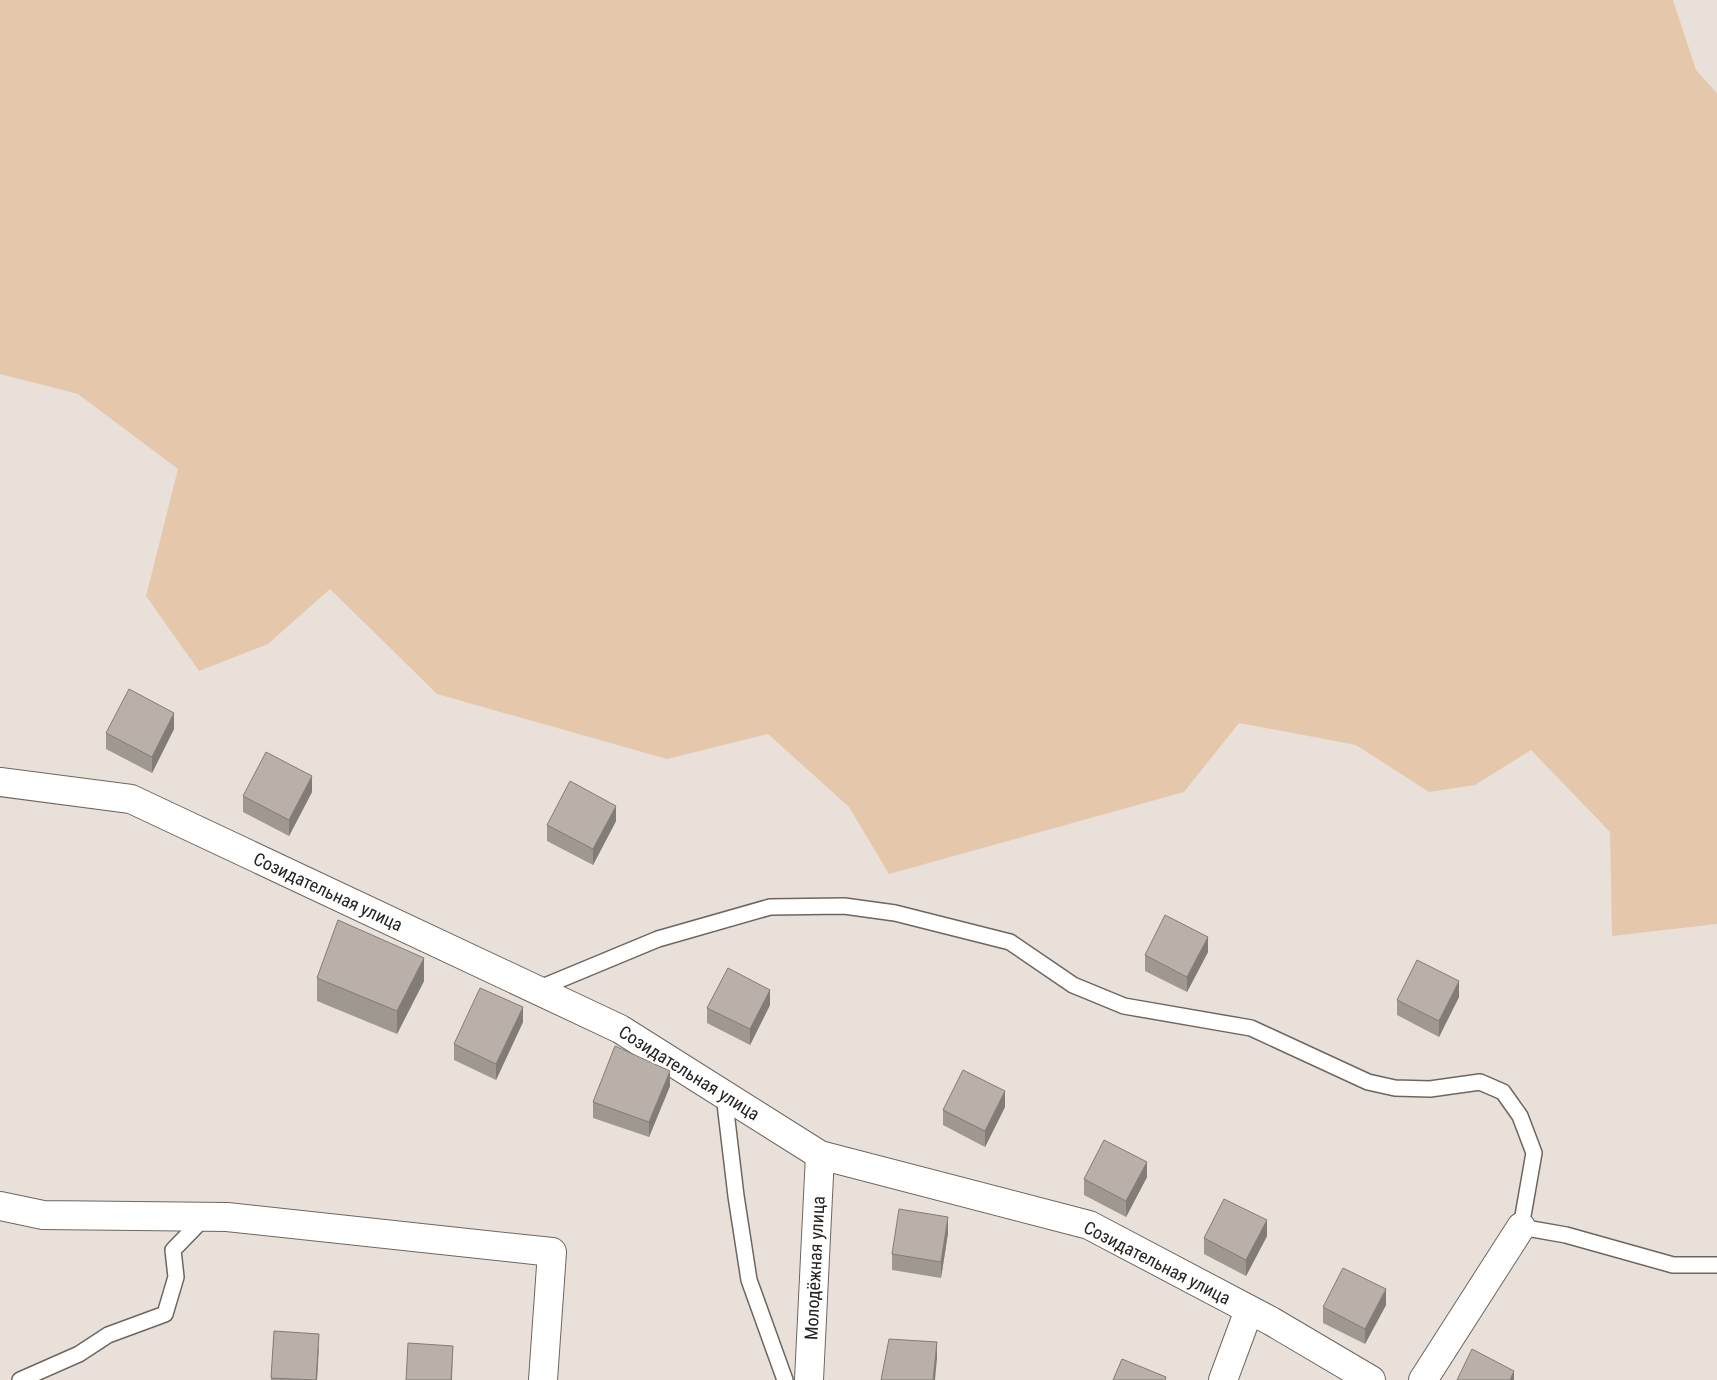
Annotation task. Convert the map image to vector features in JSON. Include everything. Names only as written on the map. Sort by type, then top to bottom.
[{"type":"street","name":"Созидательная улица","points":[[0,782],[131,799],[620,1029],[820,1156],[1088,1225],[1271,1321],[1371,1380]]},
{"type":"street","name":"Молодёжная улица","points":[[809,1380],[820,1156]]},
{"type":"street","points":[[0,1206],[43,1215],[226,1217],[552,1252],[543,1380]]},
{"type":"street","points":[[1423,1380],[1521,1227]]},
{"type":"street","points":[[1223,1380],[1248,1310]]},
{"type":"lane","points":[[535,990],[658,939],[770,907],[844,906],[895,913],[1010,942],[1073,985],[1124,1006],[1251,1028],[1368,1082],[1395,1088],[1430,1089],[1480,1082],[1503,1092],[1520,1116],[1534,1153],[1521,1227],[1566,1235],[1673,1266],[1717,1265]]},
{"type":"lane","points":[[724,1095],[736,1196],[749,1280],[785,1380]]},
{"type":"lane","points":[[20,1380],[79,1354],[108,1335],[164,1314],[176,1277],[173,1250],[205,1217]]},
{"type":"shaded area","points":[[0,0],[1673,0],[1696,70],[1717,93],[1717,924],[1612,936],[1610,832],[1531,750],[1475,785],[1429,792],[1356,745],[1239,723],[1184,792],[889,874],[849,807],[768,734],[667,759],[437,694],[330,589],[268,644],[199,671],[146,596],[178,469],[78,394],[0,374]]},
{"type":"building","points":[[129,689],[174,713],[152,757],[106,733]]},
{"type":"building","points":[[266,752],[312,776],[289,820],[243,796]]},
{"type":"building","points":[[570,781],[616,806],[593,849],[547,825]]},
{"type":"building","points":[[1165,915],[1208,937],[1187,977],[1145,955]]},
{"type":"building","points":[[338,920],[424,958],[397,1011],[317,978]]},
{"type":"building","points":[[1417,960],[1459,981],[1439,1021],[1397,1000]]},
{"type":"building","points":[[728,968],[770,990],[750,1029],[707,1008]]},
{"type":"building","points":[[480,988],[523,1007],[496,1064],[454,1044]]},
{"type":"building","points":[[615,1046],[670,1071],[649,1122],[593,1102]]},
{"type":"building","points":[[963,1070],[1005,1091],[985,1131],[943,1110]]},
{"type":"building","points":[[1104,1140],[1147,1162],[1126,1201],[1084,1179]]},
{"type":"building","points":[[1224,1199],[1267,1220],[1246,1260],[1204,1238]]},
{"type":"building","points":[[899,1209],[948,1217],[941,1262],[892,1254]]},
{"type":"building","points":[[1343,1268],[1386,1289],[1365,1329],[1323,1307]]},
{"type":"building","points":[[274,1331],[319,1334],[316,1380],[271,1378]]},
{"type":"building","points":[[889,1339],[937,1342],[933,1380],[881,1380]]},
{"type":"building","points":[[408,1343],[453,1346],[451,1380],[406,1380]]},
{"type":"building","points":[[1472,1349],[1514,1371],[1510,1380],[1457,1380]]},
{"type":"building","points":[[1122,1359],[1166,1377],[1165,1380],[1113,1380]]}]
